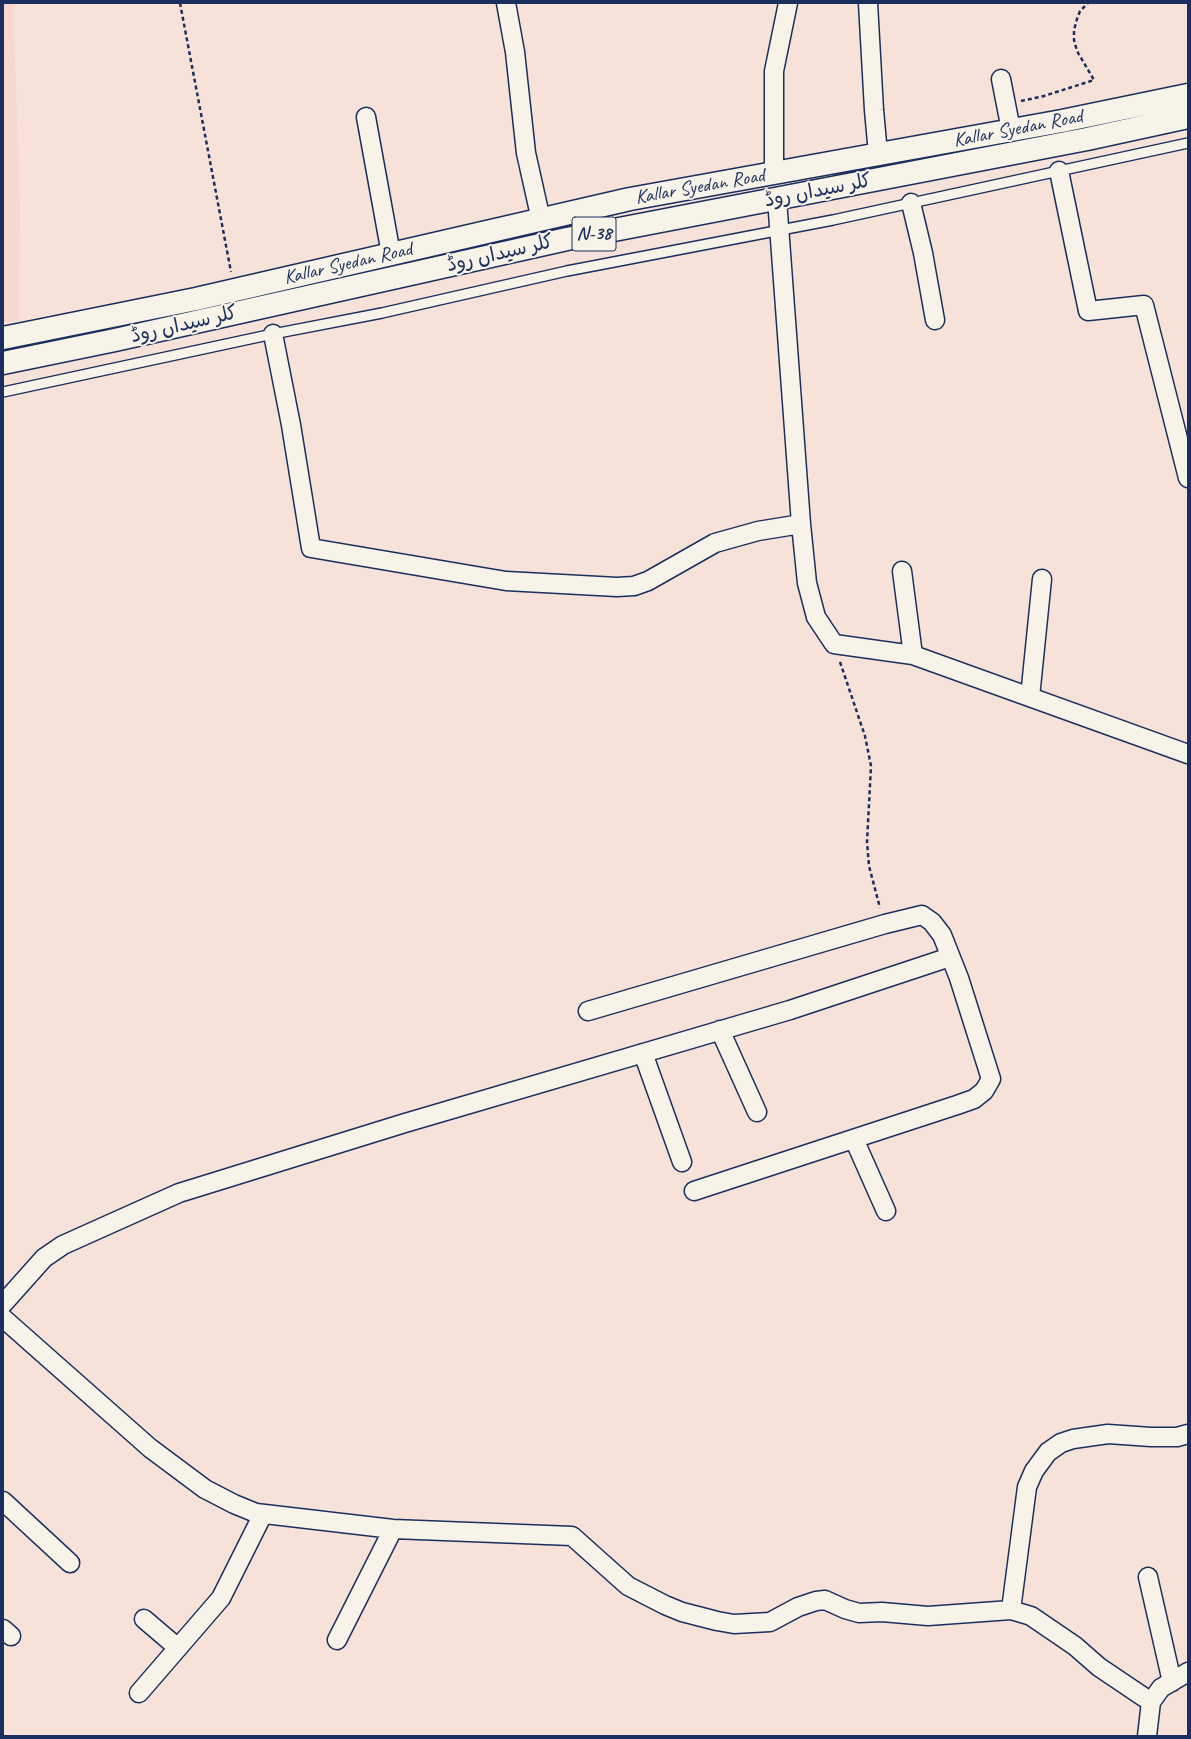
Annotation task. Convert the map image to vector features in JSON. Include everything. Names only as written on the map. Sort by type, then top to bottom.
[{"type":"highway","name":"Kallar Syedan Road","points":[[3,338],[234,290],[630,199],[1011,130],[1188,95]]},
{"type":"highway","name":"کلر سیداں روڈ","points":[[3,363],[115,340],[567,239],[1087,139],[1188,117]]},
{"type":"street","points":[[506,3],[515,52],[526,153],[541,220]]},
{"type":"street","points":[[774,173],[774,71],[788,3]]},
{"type":"street","points":[[868,3],[878,154]]},
{"type":"street","points":[[1001,79],[1011,130]]},
{"type":"street","points":[[366,117],[391,254]]},
{"type":"street","points":[[1059,171],[1088,311],[1144,305],[1182,426],[1188,478]]},
{"type":"street","points":[[777,199],[801,524],[807,583],[816,617],[834,644],[913,655],[1188,754]]},
{"type":"street","points":[[911,204],[923,253],[935,320]]},
{"type":"street","points":[[273,334],[291,425],[311,548],[506,581],[622,587],[634,586],[648,581],[715,543],[758,531],[801,524]]},
{"type":"street","points":[[902,571],[913,655]]},
{"type":"street","points":[[1030,697],[1042,579]]},
{"type":"street","points":[[588,1011],[885,924],[922,915],[932,922],[942,935],[959,978],[990,1079],[984,1091],[974,1099],[694,1191]]},
{"type":"street","points":[[3,1304],[44,1258],[63,1245],[94,1229],[179,1193],[405,1123],[790,1010],[950,957]]},
{"type":"street","points":[[720,1030],[757,1112]]},
{"type":"street","points":[[643,1053],[682,1162]]},
{"type":"street","points":[[854,1139],[886,1211]]},
{"type":"street","points":[[3,1318],[150,1448],[205,1489],[234,1504],[263,1514],[393,1530],[572,1536],[628,1586],[682,1612],[734,1624],[770,1622],[798,1607],[816,1601],[825,1600],[845,1609],[859,1613],[882,1612],[928,1616],[1011,1610],[1031,1616],[1075,1646],[1100,1666],[1151,1702]]},
{"type":"street","points":[[1011,1610],[1027,1487],[1034,1471],[1048,1452],[1061,1443],[1067,1441],[1108,1434],[1151,1437],[1188,1434]]},
{"type":"street","points":[[3,1501],[70,1563]]},
{"type":"street","points":[[139,1693],[221,1598],[263,1514]]},
{"type":"street","points":[[337,1640],[393,1530]]},
{"type":"street","points":[[1148,1577],[1172,1682]]},
{"type":"street","points":[[144,1619],[178,1648]]},
{"type":"street","points":[[1146,1736],[1151,1702],[1161,1688],[1188,1672]]},
{"type":"lane","points":[[3,392],[273,334],[382,313],[568,271],[911,204],[1188,143]]},
{"type":"path","points":[[180,3],[234,290]]},
{"type":"path","points":[[1006,105],[1044,96],[1094,80],[1077,52],[1074,35],[1080,11],[1088,3]]},
{"type":"path","points":[[834,644],[865,736],[871,766],[867,842],[869,866],[885,924]]},
{"type":"shaded area","points":[[3,3],[13,3],[20,208],[19,320],[3,322]]}]
